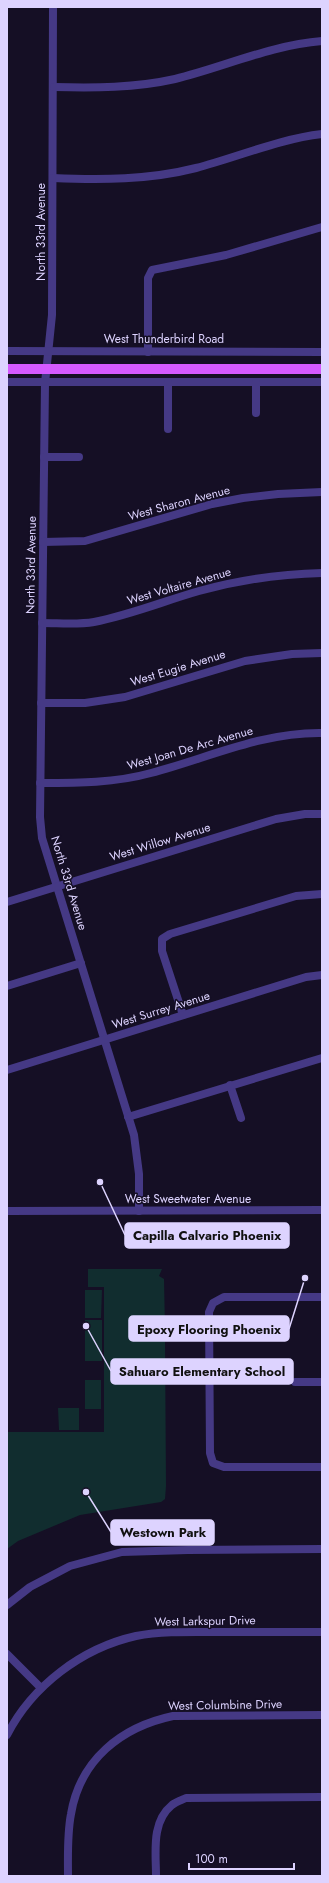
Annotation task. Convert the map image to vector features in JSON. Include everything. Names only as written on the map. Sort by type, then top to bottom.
[{"type":"main road","points":[[7,369],[322,369]]},
{"type":"street","name":"North 33rd Avenue","points":[[54,7],[52,315],[47,369],[44,382],[40,817],[42,838],[128,1117],[136,1148],[139,1174],[139,1211]]},
{"type":"street","points":[[54,87],[124,87],[146,84],[175,78],[268,50],[322,41]]},
{"type":"street","points":[[53,178],[119,179],[156,176],[195,168],[297,137],[322,134]]},
{"type":"street","points":[[148,352],[148,278],[152,270],[226,255],[322,229]]},
{"type":"street","name":"West Thunderbird Road","points":[[7,351],[322,352]]},
{"type":"street","points":[[7,382],[322,382]]},
{"type":"street","points":[[168,382],[168,429]]},
{"type":"street","points":[[256,382],[256,413]]},
{"type":"street","points":[[44,457],[79,457]]},
{"type":"street","name":"West Sharon Avenue","points":[[43,542],[85,541],[212,504],[243,498],[278,494],[322,492]]},
{"type":"street","name":"West Voltaire Avenue","points":[[42,623],[94,622],[199,591],[239,582],[274,576],[322,573]]},
{"type":"street","name":"West Eugie Avenue","points":[[41,703],[105,701],[125,697],[246,661],[292,654],[322,653]]},
{"type":"street","name":"West Joan De Arc Avenue","points":[[40,782],[93,782],[124,779],[153,773],[262,740],[322,733]]},
{"type":"street","name":"West Willow Avenue","points":[[7,902],[276,819],[305,814],[322,814]]},
{"type":"street","points":[[183,1015],[162,951],[162,939],[170,934],[296,896],[322,894]]},
{"type":"street","points":[[7,986],[81,963]]},
{"type":"street","name":"West Surrey Avenue","points":[[7,1070],[306,977],[322,975]]},
{"type":"street","points":[[128,1117],[322,1058]]},
{"type":"street","points":[[230,1085],[241,1118]]},
{"type":"street","name":"West Sweetwater Avenue","points":[[7,1211],[322,1210]]},
{"type":"street","points":[[322,1297],[224,1297],[213,1303],[209,1312],[210,1453],[214,1463],[224,1467],[322,1467]]},
{"type":"street","points":[[295,1382],[322,1382]]},
{"type":"street","points":[[7,1604],[30,1587],[70,1566],[122,1552],[322,1549]]},
{"type":"street","name":"West Larkspur Drive","points":[[7,1735],[13,1722],[41,1688],[58,1672],[104,1647],[135,1637],[178,1632],[322,1632]]},
{"type":"street","points":[[7,1654],[41,1688]]},
{"type":"street","name":"West Columbine Drive","points":[[68,1876],[69,1826],[76,1793],[95,1760],[114,1741],[125,1734],[149,1722],[172,1716],[322,1715]]},
{"type":"street","points":[[156,1876],[155,1838],[161,1817],[172,1805],[186,1798],[322,1797]]},
{"type":"green space","points":[[88,1269],[162,1269],[159,1276],[164,1279],[165,1329],[158,1330],[158,1339],[165,1339],[165,1499],[161,1502],[80,1515],[18,1541],[7,1549],[7,1432],[104,1432],[104,1287],[88,1287]]},
{"type":"green space","points":[[85,1290],[102,1290],[101,1318],[85,1318]]},
{"type":"green space","points":[[85,1320],[102,1320],[102,1361],[85,1361]]},
{"type":"green space","points":[[85,1380],[101,1380],[101,1409],[85,1409]]},
{"type":"green space","points":[[58,1408],[79,1408],[79,1430],[59,1430]]},
{"type":"place","name":"Capilla Calvario Phoenix","points":[[100,1182]]},
{"type":"place","name":"Epoxy Flooring Phoenix","points":[[305,1278]]},
{"type":"place","name":"Sahuaro Elementary School","points":[[86,1326]]},
{"type":"place","name":"Westown Park","points":[[86,1492]]}]
